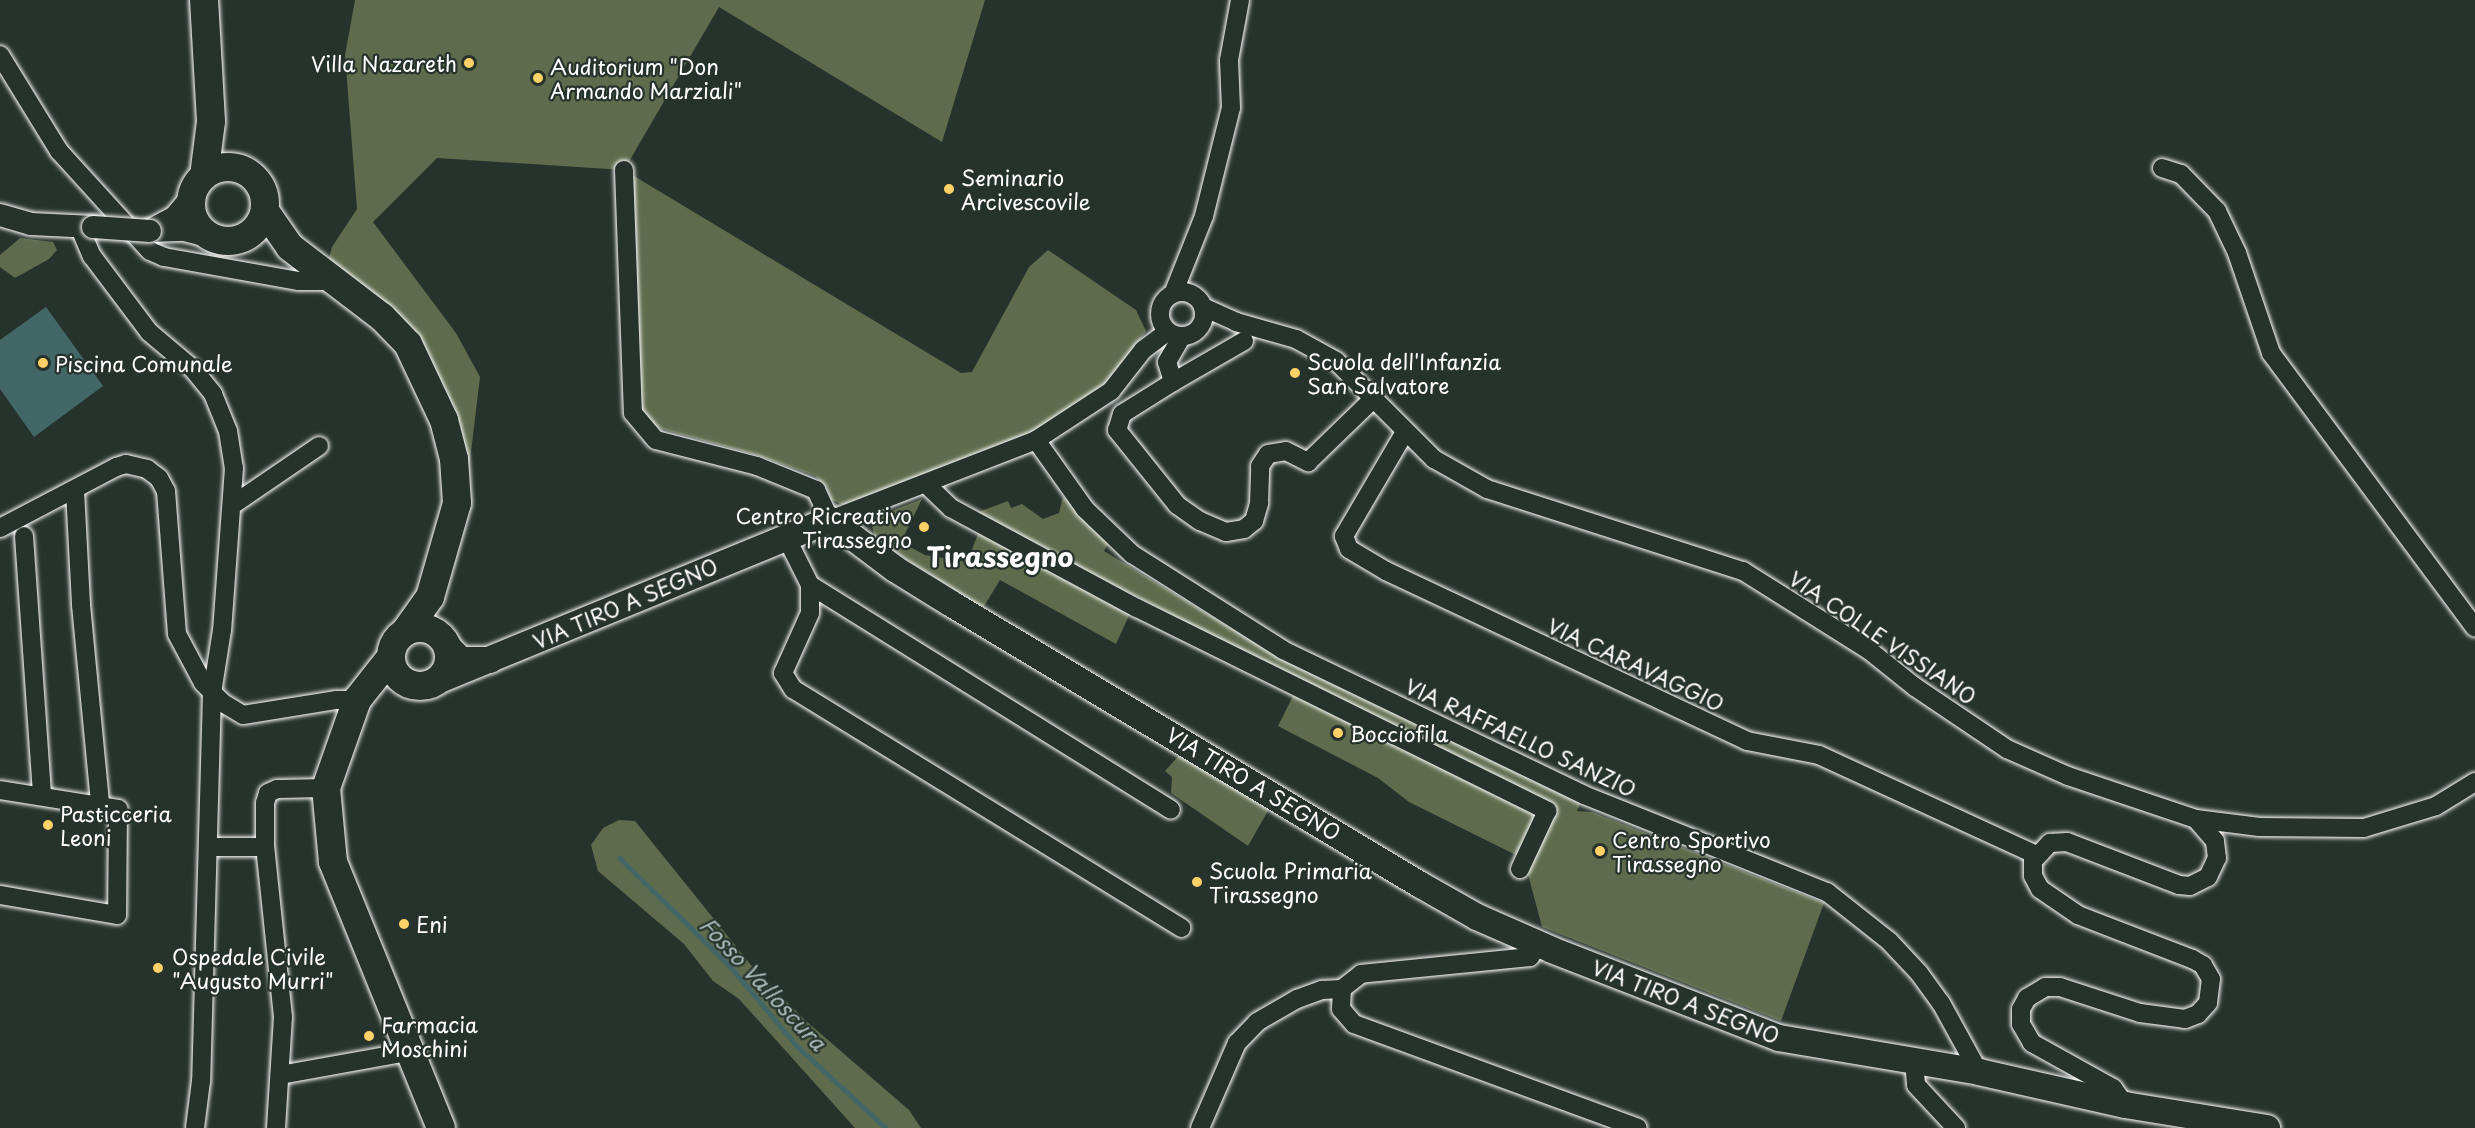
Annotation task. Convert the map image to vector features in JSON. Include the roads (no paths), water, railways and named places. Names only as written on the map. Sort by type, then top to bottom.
[{"type":"main road","points":[[204,0],[211,121],[197,187],[194,220],[208,236],[220,241],[245,238],[290,247]]},
{"type":"main road","points":[[211,121],[222,152],[234,167]]},
{"type":"main road","points":[[197,187],[223,167],[234,167],[244,171],[260,186],[265,211],[290,247],[382,317],[408,344],[444,420],[454,459],[457,503],[449,543],[430,597],[399,657],[357,700],[326,788],[333,862],[413,1051],[441,1128]]},
{"type":"main road","points":[[245,238],[261,222],[265,211]]},
{"type":"main road","name":"VIA TIRO A SEGNO","points":[[436,681],[830,520],[932,592],[1419,884],[1477,917],[1539,944],[1779,1038],[1979,1072],[2125,1105],[2267,1128]]},
{"type":"main road","points":[[399,657],[422,686],[436,681],[447,669],[443,641],[430,597]]},
{"type":"main road","points":[[348,729],[422,628],[443,641]]},
{"type":"main road","name":"VIA TIRO A SEGNO","points":[[443,641],[461,660],[490,660]]},
{"type":"street","points":[[1173,382],[1167,362],[1170,328],[1163,303],[1173,294],[1204,216],[1231,108],[1229,60],[1240,0]]},
{"type":"street","points":[[0,55],[59,151],[108,209],[150,251],[164,257],[298,281],[335,281]]},
{"type":"street","points":[[2162,168],[2181,174],[2217,211],[2237,253],[2271,353],[2475,628]]},
{"type":"street","points":[[624,170],[633,413],[656,440],[757,466],[816,490],[830,520],[1036,440],[1111,391],[1143,350],[1170,328],[1202,316]]},
{"type":"street","points":[[150,231],[175,217],[197,187]]},
{"type":"street","points":[[0,215],[31,224],[150,231],[185,230],[208,236]]},
{"type":"street","points":[[86,227],[92,256],[149,332],[193,369],[213,394],[228,431],[234,468],[234,504],[212,693],[201,1081],[195,1128]]},
{"type":"street","name":"VIA COLLE VISSIANO","points":[[1173,294],[1191,294],[1202,316],[1277,332],[1314,348],[1336,361],[1434,459],[1487,489],[1743,571],[1870,651],[1915,687],[2007,749],[2068,776],[2196,819],[2259,827],[2364,828],[2436,806],[2475,782]]},
{"type":"street","points":[[1244,341],[1122,414],[1117,430],[1177,504],[1200,521],[1226,532],[1244,529],[1254,521],[1259,503],[1260,466],[1268,454],[1282,450],[1308,462],[1374,398]]},
{"type":"street","name":"VIA CARAVAGGIO","points":[[1406,432],[1344,536],[1349,549],[1386,571],[1747,741],[1818,755],[2036,855]]},
{"type":"street","name":"VIA RAFFAELLO SANZIO","points":[[1036,440],[1057,474],[1085,509],[1132,554],[1283,650],[1584,795],[1827,892],[1889,942],[1919,973],[1979,1072]]},
{"type":"street","points":[[234,504],[319,446]]},
{"type":"street","points":[[0,528],[126,464],[147,469],[159,478],[168,507],[177,634],[194,671],[212,693],[243,715]]},
{"type":"street","points":[[926,484],[951,508],[1137,608],[1547,811],[1520,868]]},
{"type":"street","points":[[75,490],[81,605],[100,803]]},
{"type":"street","points":[[24,536],[42,795]]},
{"type":"street","points":[[786,537],[810,585],[810,614],[783,673],[793,689],[1181,928]]},
{"type":"street","points":[[810,585],[1171,810]]},
{"type":"street","points":[[211,742],[224,726],[243,715],[357,700]]},
{"type":"street","points":[[276,1128],[283,1017],[265,847],[268,793],[277,789],[326,788]]},
{"type":"street","points":[[0,790],[100,803],[118,809],[117,915],[0,895]]},
{"type":"street","points":[[2125,1105],[2113,1088],[2032,1042],[2021,1024],[2024,1003],[2032,993],[2051,986],[2140,1013],[2185,1019],[2198,1014],[2208,1004],[2211,979],[2198,962],[2078,915],[2044,893],[2033,876],[2036,855],[2050,843],[2067,842],[2171,882],[2190,886],[2208,877],[2217,858],[2215,841],[2196,819]]},
{"type":"street","points":[[208,846],[265,847]]},
{"type":"street","points":[[1200,1128],[1237,1043],[1257,1022],[1297,999],[1322,990],[1342,989],[1361,974],[1530,957],[1539,944]]},
{"type":"street","points":[[1342,989],[1341,1009],[1354,1024],[1638,1128]]},
{"type":"street","points":[[280,1075],[413,1051]]},
{"type":"street","points":[[1914,1061],[1916,1085],[1952,1124],[1972,1128]]},
{"type":"water","name":"Piscina Comunale","points":[[46,307],[103,386],[34,437],[0,389],[0,340]]},
{"type":"waterway","name":"Fosso Valloscura","points":[[620,858],[730,966],[798,1047],[886,1128]]},
{"type":"place","name":"Villa Nazareth","points":[[469,63]]},
{"type":"place","name":"Auditorium \"Don Armando Marziali\"","points":[[538,78]]},
{"type":"place","name":"Seminario Arcivescovile","points":[[949,189]]},
{"type":"place","name":"Piscina Comunale","points":[[43,363]]},
{"type":"place","name":"Scuola dell'Infanzia San Salvatore","points":[[1295,373]]},
{"type":"place","name":"Centro Ricreativo Tirassegno","points":[[924,527]]},
{"type":"place","name":"Bocciofila","points":[[1338,733]]},
{"type":"place","name":"Pasticceria Leoni","points":[[48,825]]},
{"type":"place","name":"Centro Sportivo Tirassegno","points":[[1600,851]]},
{"type":"place","name":"Scuola Primaria Tirassegno","points":[[1197,882]]},
{"type":"place","name":"Eni","points":[[404,924]]},
{"type":"place","name":"Ospedale Civile \"Augusto Murri\"","points":[[158,968]]},
{"type":"place","name":"Farmacia Moschini","points":[[369,1036]]},
{"type":"district","name":"Tirassegno","points":[[1000,556]]}]
